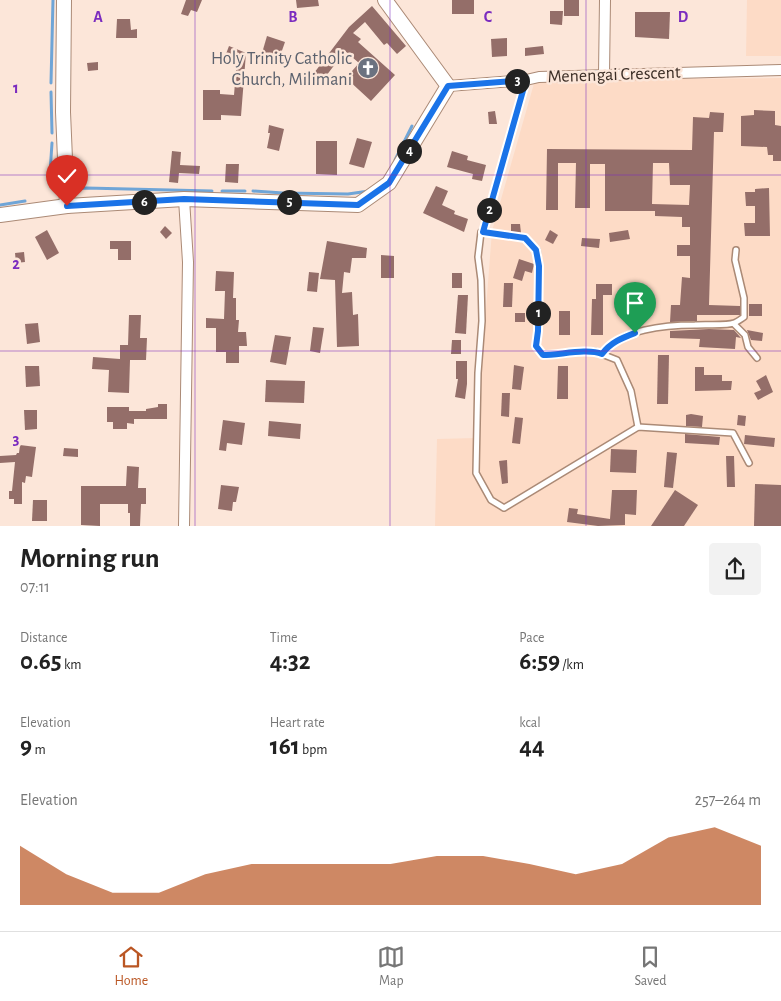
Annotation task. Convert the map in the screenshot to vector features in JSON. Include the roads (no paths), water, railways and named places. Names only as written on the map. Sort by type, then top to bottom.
[{"type":"street","points":[[64,0],[64,112],[67,206]]},
{"type":"street","points":[[0,215],[67,206],[184,199],[358,205],[389,183],[448,86],[385,0]]},
{"type":"street","points":[[604,74],[605,0]]},
{"type":"street","name":"Menengai Crescent","points":[[448,86],[526,80],[538,77],[781,70]]},
{"type":"street","points":[[184,199],[188,262],[184,526]]},
{"type":"lane","points":[[526,80],[483,232],[481,232],[478,257],[481,280],[482,321],[478,373],[476,473],[491,500],[504,508],[638,427],[733,433],[749,463]]},
{"type":"lane","points":[[483,232],[525,238],[536,250],[539,266],[536,346],[543,355],[594,351],[617,360],[632,391],[638,427]]},
{"type":"lane","points":[[602,354],[608,346],[618,339],[635,333],[674,325],[734,324],[744,317],[744,298],[735,260],[736,250]]},
{"type":"lane","points":[[734,324],[745,335],[748,346],[757,358]]},
{"type":"waterway","points":[[51,83],[53,0]]},
{"type":"waterway","points":[[51,92],[52,133]]},
{"type":"waterway","points":[[395,160],[412,126]]},
{"type":"waterway","points":[[50,173],[52,143]]},
{"type":"waterway","points":[[77,189],[212,191]]},
{"type":"waterway","points":[[222,191],[245,191]]},
{"type":"waterway","points":[[253,191],[348,194],[369,191]]},
{"type":"waterway","points":[[0,205],[25,201]]},
{"type":"place","name":"Holy Trinity Catholic Church, Milimani","points":[[368,68]]}]
